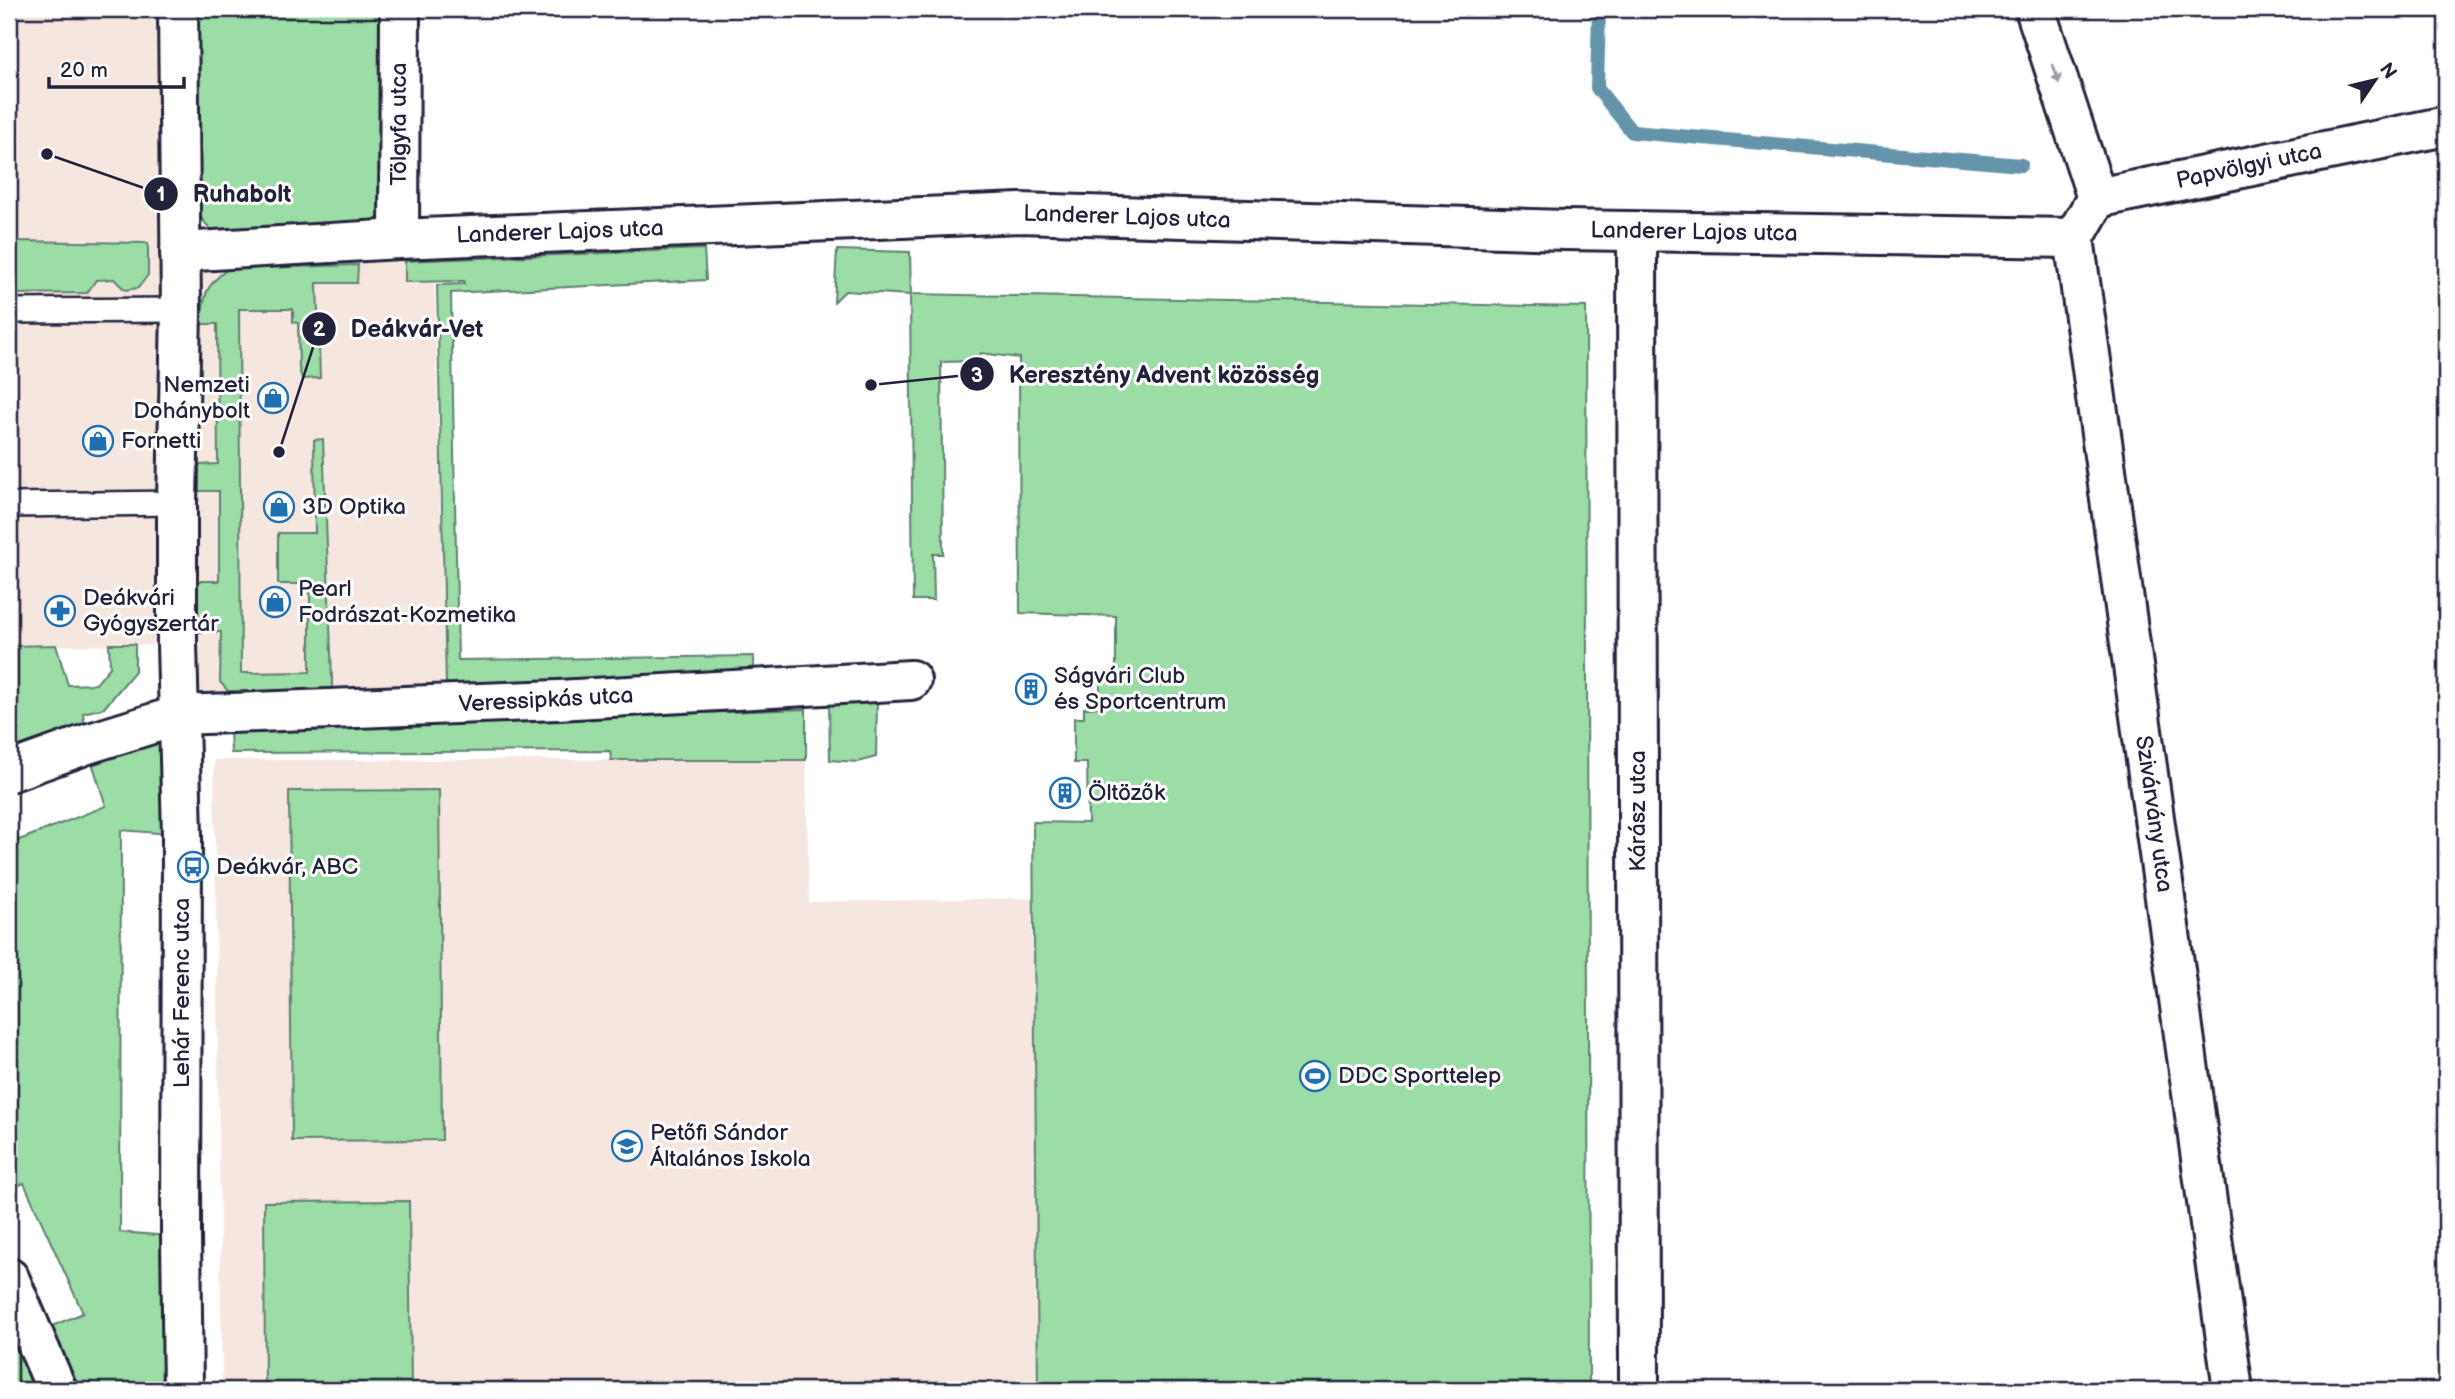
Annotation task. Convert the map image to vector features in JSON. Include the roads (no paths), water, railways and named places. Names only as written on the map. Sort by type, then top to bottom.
[{"type":"street","name":"Lehár Ferenc utca","points":[[178,9],[181,310],[177,645],[180,715],[183,1390]]},
{"type":"street","name":"Tölgyfa utca","points":[[399,239],[400,9]]},
{"type":"street","points":[[2035,9],[2097,198],[2074,238]]},
{"type":"street","name":"Papvölgyi utca","points":[[2097,198],[2446,126]]},
{"type":"street","name":"Landerer Lajos utca","points":[[180,252],[399,239],[1020,214],[1637,232],[2074,238]]},
{"type":"street","name":"Kárász utca","points":[[1637,232],[1639,1390]]},
{"type":"street","name":"Szivárvány utca","points":[[2074,238],[2233,1390]]},
{"type":"street","name":"Veressipkás utca","points":[[9,772],[180,715],[558,700],[911,680]]},
{"type":"street","points":[[9,1279],[57,1390]]},
{"type":"lane","points":[[9,311],[181,310]]},
{"type":"lane","points":[[9,505],[177,503]]},
{"type":"waterway","points":[[1599,9],[1597,88],[1632,132],[2021,165]]},
{"type":"place","name":"Ruhabolt","points":[[47,154]]},
{"type":"place","name":"Keresztény Advent közösség","points":[[871,385]]},
{"type":"place","name":"Nemzeti Dohánybolt","points":[[273,398]]},
{"type":"place","name":"Fornetti","points":[[98,441]]},
{"type":"place","name":"Deákvár-Vet","points":[[279,452]]},
{"type":"place","name":"3D Optika","points":[[279,507]]},
{"type":"place","name":"Pearl Fodrászat-Kozmetika","points":[[275,602]]},
{"type":"place","name":"Deákvári Gyógyszertár","points":[[60,611]]},
{"type":"place","name":"Ságvári Club és Sportcentrum","points":[[1031,689]]},
{"type":"place","name":"Öltözők","points":[[1065,793]]},
{"type":"place","name":"Deákvár, ABC","points":[[193,867]]},
{"type":"place","name":"DDC Sporttelep","points":[[1315,1076]]},
{"type":"place","name":"Petőfi Sándor Általános Iskola","points":[[627,1146]]}]
